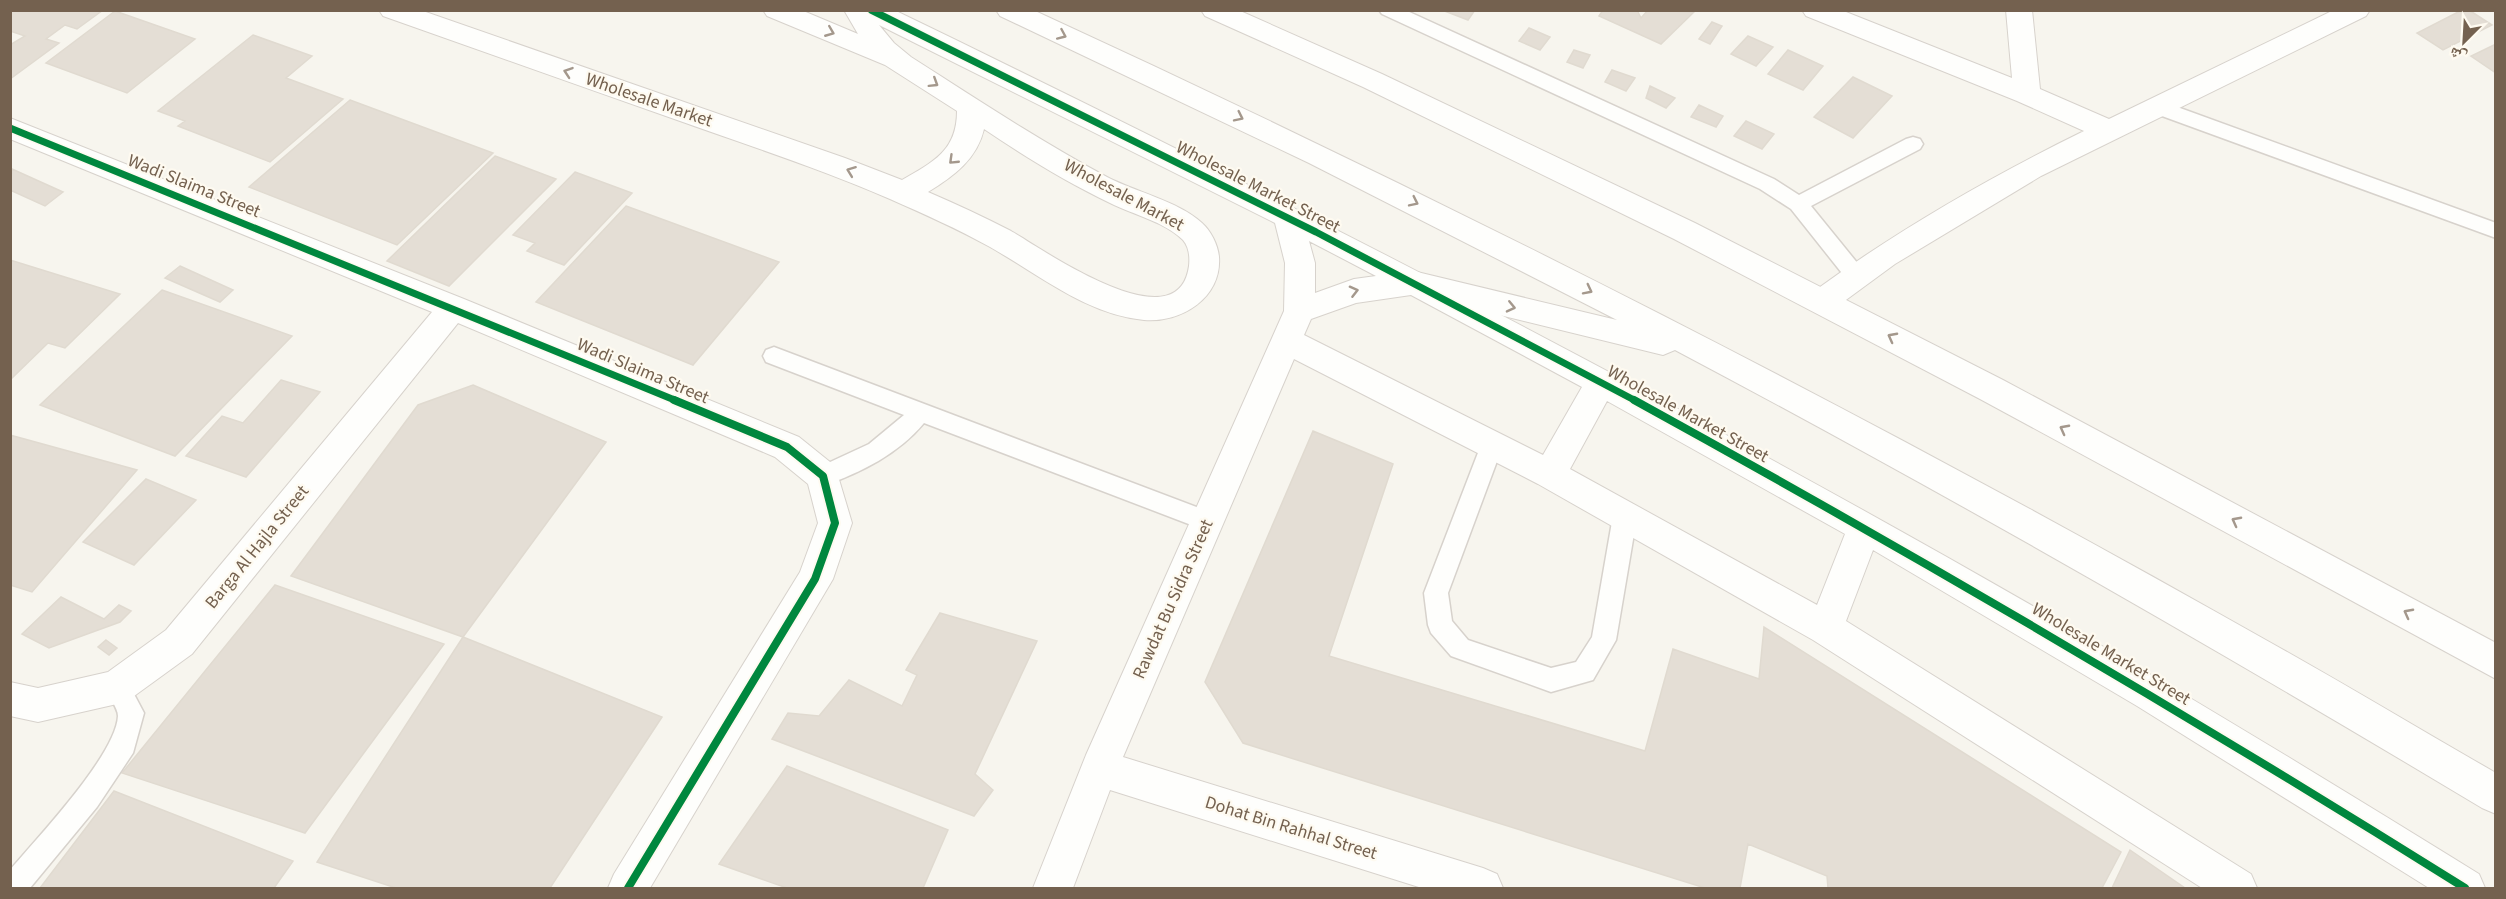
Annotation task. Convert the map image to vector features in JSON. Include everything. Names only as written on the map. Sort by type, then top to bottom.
[{"type":"street","name":"Wholesale Market","points":[[392,10],[824,161],[905,192],[949,212],[1081,286],[1113,300],[1137,307],[1161,308],[1181,301],[1195,290],[1203,275],[1205,259],[1203,245],[1193,232],[1169,215],[1122,197],[1082,176],[896,60],[867,28],[857,10]]},
{"type":"street","points":[[776,10],[896,60]]},
{"type":"street","name":"Wholesale Market Street","points":[[871,10],[1288,218],[1601,383],[1864,528],[2042,630],[2253,756],[2465,888]]},
{"type":"street","points":[[1009,10],[1419,204],[1713,355],[2228,637],[2496,795]]},
{"type":"street","points":[[1214,10],[1318,55],[1583,180],[1824,300],[2496,662]]},
{"type":"street","points":[[1815,10],[2027,94],[2110,131]]},
{"type":"street","points":[[2019,10],[2027,94]]},
{"type":"street","points":[[1824,300],[1918,235],[2031,169],[2357,10]]},
{"type":"street","points":[[905,192],[938,174],[961,152],[973,125],[971,108]]},
{"type":"street","name":"Wadi Slaima Street","points":[[10,128],[787,447],[823,476]]},
{"type":"street","name":"Rawdat Bu Sidra Street","points":[[1053,888],[1099,768],[1292,325],[1300,263],[1288,218]]},
{"type":"street","points":[[1292,325],[1354,291],[1413,284],[1713,355]]},
{"type":"street","name":"Barga Al Hajla Street","points":[[10,699],[38,705],[117,687],[179,642],[453,308]]},
{"type":"street","points":[[1292,325],[1492,445],[1550,474],[1826,628],[2237,888]]},
{"type":"street","points":[[1550,474],[1601,383]]},
{"type":"street","points":[[628,888],[815,579],[835,523],[823,476]]},
{"type":"street","points":[[1826,628],[1864,528]]},
{"type":"street","points":[[2449,635],[2496,645]]},
{"type":"street","name":"Dohat Bin Rahhal Street","points":[[1099,768],[1483,888]]},
{"type":"lane","points":[[1388,10],[1767,184],[1798,204],[1857,276]]},
{"type":"lane","points":[[2158,107],[2496,231]]},
{"type":"lane","points":[[1798,204],[1913,144]]},
{"type":"lane","points":[[774,356],[1207,521]]},
{"type":"lane","points":[[823,476],[887,447],[908,428],[921,411]]},
{"type":"lane","points":[[1492,445],[1436,593],[1440,625],[1460,648],[1551,680],[1584,672],[1604,640],[1625,516]]},
{"type":"lane","points":[[13,888],[88,798],[124,744],[131,713],[117,687]]},
{"type":"building","points":[[10,10],[103,10],[77,29],[65,25],[46,39],[59,43],[10,79],[10,45],[25,36],[10,31]]},
{"type":"building","points":[[1442,10],[1475,10],[1468,20]]},
{"type":"building","points":[[1603,10],[1637,10],[1641,18],[1648,10],[1694,12],[1661,44],[1599,16]]},
{"type":"building","points":[[2462,10],[2469,10],[2492,25],[2443,50],[2417,33]]},
{"type":"building","points":[[115,11],[195,39],[127,93],[46,63]]},
{"type":"building","points":[[1712,22],[1722,26],[1710,44],[1699,39]]},
{"type":"building","points":[[1529,28],[1550,37],[1540,50],[1519,41]]},
{"type":"building","points":[[253,35],[312,56],[286,78],[343,99],[270,162],[178,126],[185,121],[158,111]]},
{"type":"building","points":[[1748,36],[1773,47],[1756,66],[1731,54]]},
{"type":"building","points":[[2496,44],[2496,73],[2471,56]]},
{"type":"building","points":[[1574,50],[1590,55],[1583,68],[1567,62]]},
{"type":"building","points":[[1788,50],[1823,66],[1803,90],[1768,74]]},
{"type":"building","points":[[1612,70],[1635,78],[1626,91],[1605,82]]},
{"type":"building","points":[[1853,77],[1892,96],[1853,138],[1814,117]]},
{"type":"building","points":[[1650,86],[1675,98],[1666,108],[1646,98]]},
{"type":"building","points":[[350,100],[493,153],[397,245],[249,187]]},
{"type":"building","points":[[1699,105],[1723,116],[1716,127],[1691,117]]},
{"type":"building","points":[[1746,121],[1774,134],[1762,149],[1734,136]]},
{"type":"building","points":[[495,156],[556,179],[449,286],[387,261]]},
{"type":"building","points":[[12,169],[63,192],[45,206],[10,190]]},
{"type":"building","points":[[575,172],[632,193],[564,265],[527,251],[535,243],[513,235]]},
{"type":"building","points":[[626,206],[779,262],[693,365],[536,302]]},
{"type":"building","points":[[10,260],[120,294],[65,348],[48,343],[10,380]]},
{"type":"building","points":[[180,266],[233,290],[220,302],[165,278]]},
{"type":"building","points":[[162,290],[292,336],[175,456],[40,405]]},
{"type":"building","points":[[281,380],[320,392],[246,477],[186,456],[222,416],[243,423]]},
{"type":"building","points":[[473,385],[606,442],[463,637],[291,576],[418,405]]},
{"type":"building","points":[[1313,431],[1393,464],[1329,656],[1645,751],[1673,649],[1759,679],[1764,627],[2121,852],[2102,888],[1828,888],[1827,876],[1748,844],[1740,888],[1705,888],[1243,743],[1205,682]]},
{"type":"building","points":[[10,435],[137,470],[32,592],[10,585]]},
{"type":"building","points":[[146,479],[196,500],[134,565],[83,542]]},
{"type":"building","points":[[275,585],[444,644],[305,833],[122,773]]},
{"type":"building","points":[[61,597],[104,619],[119,605],[131,611],[120,622],[49,648],[22,634]]},
{"type":"building","points":[[940,613],[1037,641],[975,774],[993,790],[974,816],[772,739],[788,713],[819,716],[849,680],[902,706],[917,675],[906,670]]},
{"type":"building","points":[[463,637],[662,717],[550,888],[396,888],[317,862]]},
{"type":"building","points":[[106,640],[117,648],[109,655],[98,647]]},
{"type":"building","points":[[787,766],[948,830],[923,888],[787,888],[719,864]]},
{"type":"building","points":[[114,791],[293,861],[274,888],[40,888]]},
{"type":"building","points":[[2130,850],[2185,888],[2112,888]]},
{"type":"cycle path","points":[[871,10],[1168,156],[1464,308],[1756,467],[2097,662],[2465,888]]},
{"type":"cycle path","points":[[10,128],[787,447],[823,476],[835,523],[815,579],[628,888]]}]
